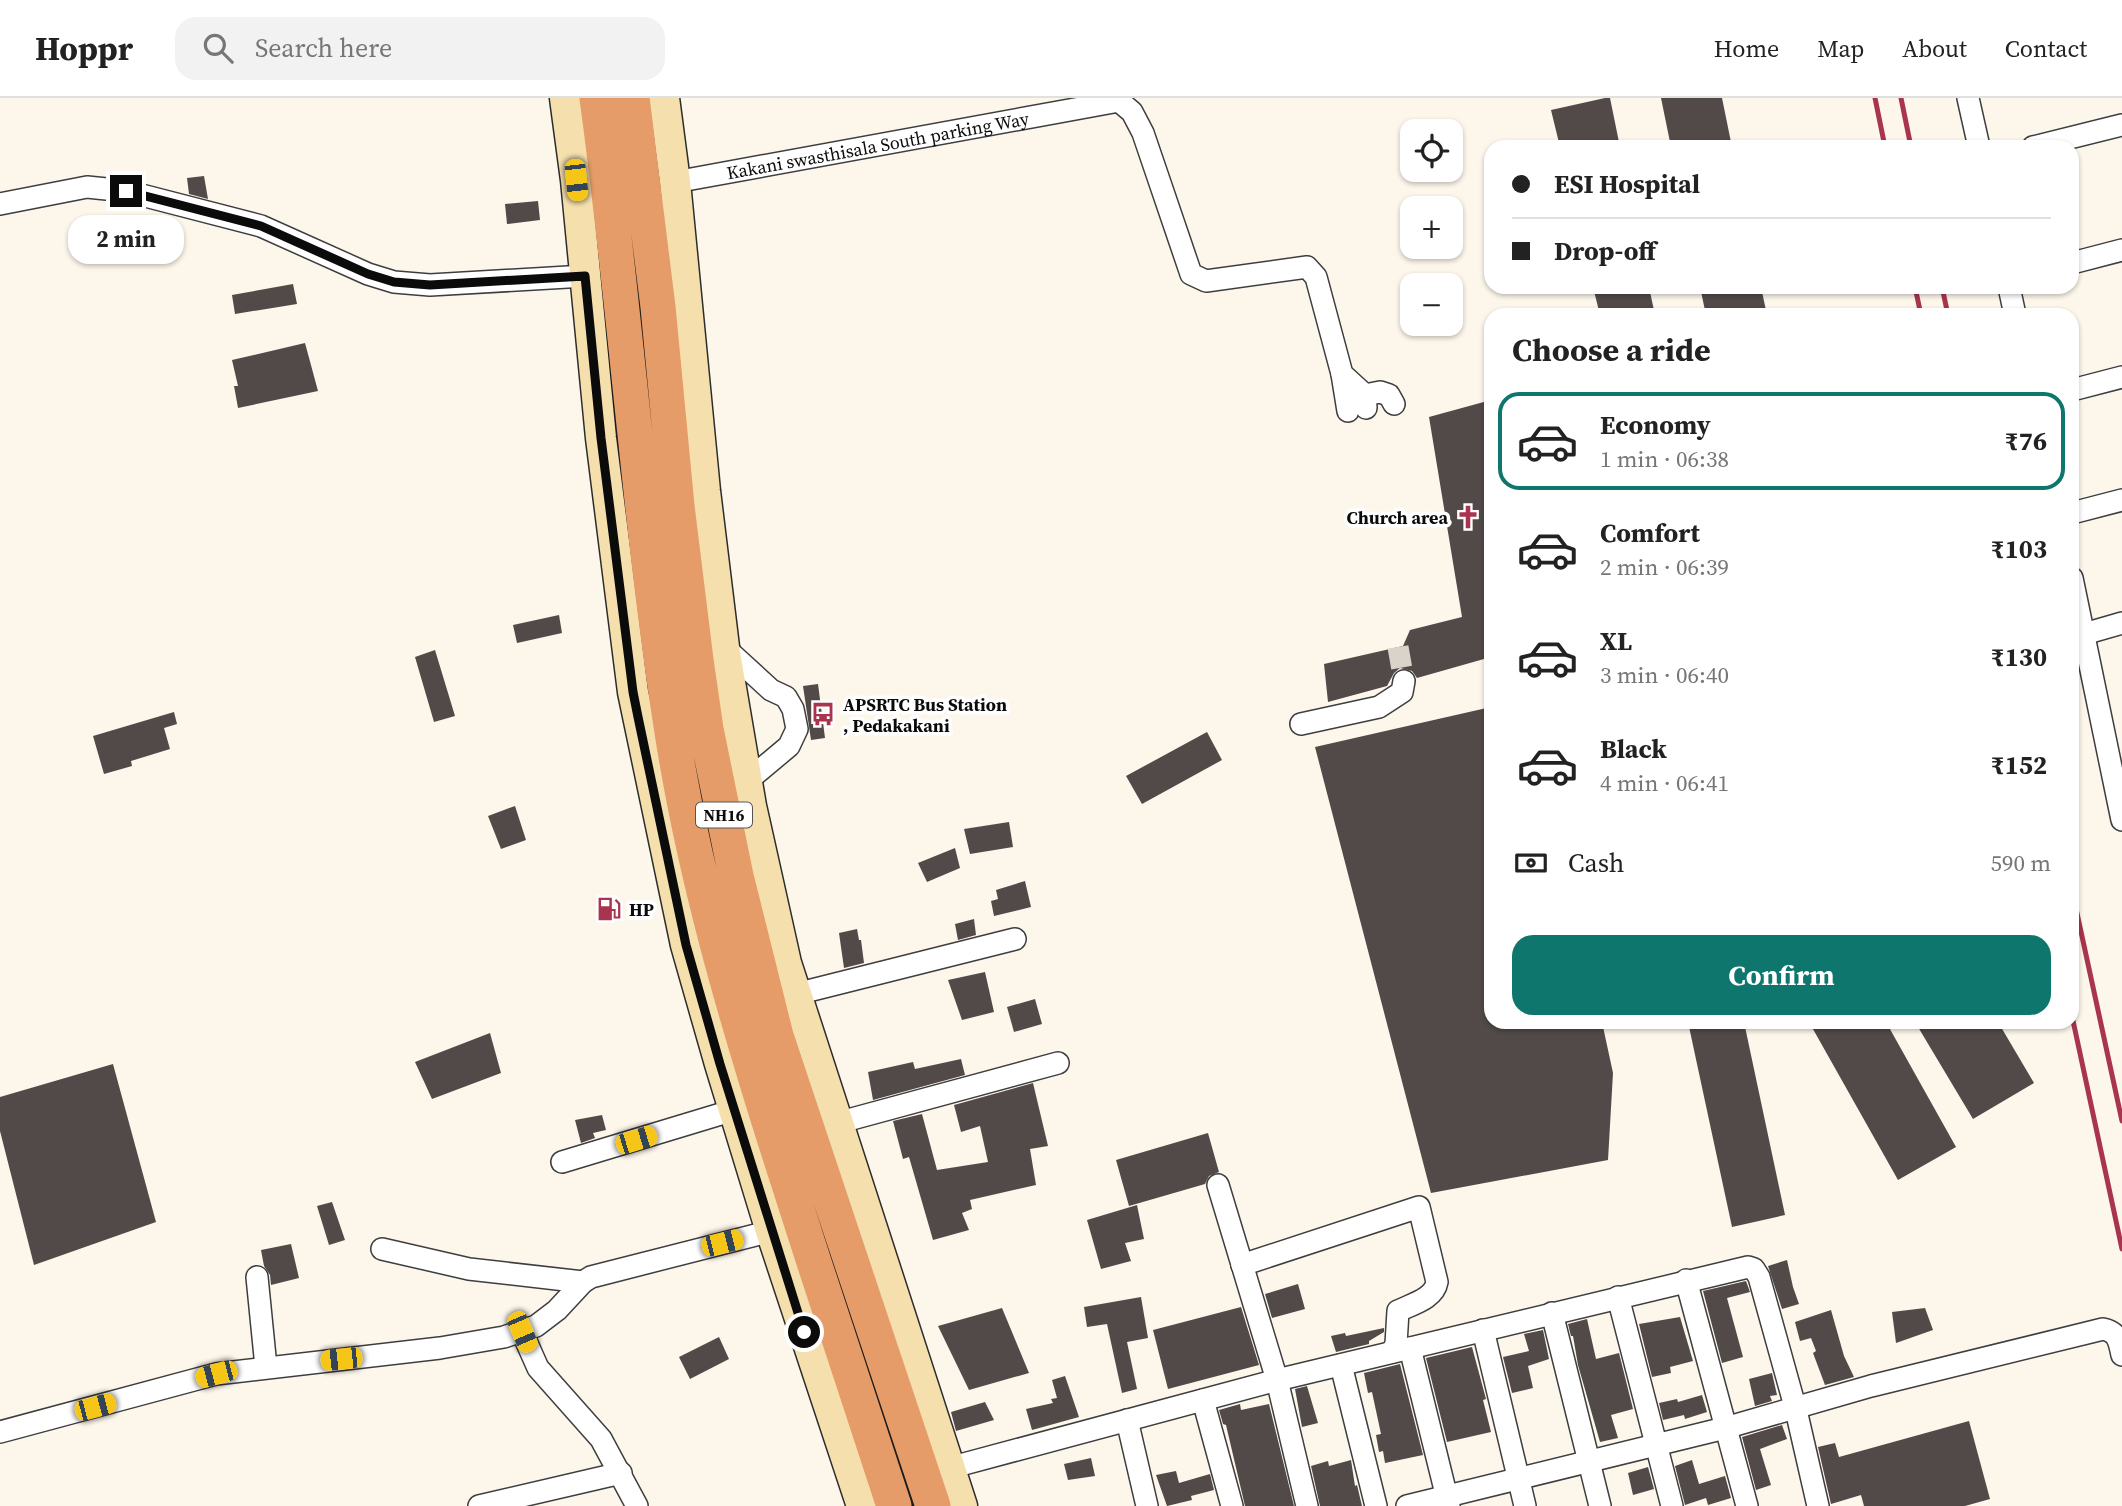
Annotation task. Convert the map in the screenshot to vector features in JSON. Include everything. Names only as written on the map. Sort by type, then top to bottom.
[{"type":"highway","name":"NH16","points":[[597,98],[607,168],[636,453],[672,734],[701,883],[740,1031],[894,1506]]},
{"type":"highway","name":"NH16","points":[[632,98],[658,307],[677,506],[696,660],[706,729],[736,876],[776,1037],[933,1506]]},
{"type":"main road","points":[[565,98],[601,438],[633,692],[686,945],[771,1231],[862,1506]]},
{"type":"main road","points":[[664,98],[675,182],[705,491],[724,647],[746,782],[786,962],[962,1506]]},
{"type":"street","points":[[1968,98],[1977,140]]},
{"type":"street","name":"Kakani swasthisala South parking Way","points":[[675,182],[1119,101],[1132,112],[1143,132],[1191,274],[1206,281],[1307,267],[1316,277],[1342,374],[1360,405],[1380,392],[1389,395],[1394,404]]},
{"type":"street","points":[[2061,140],[2122,125]]},
{"type":"street","points":[[0,204],[87,187],[126,191],[261,226],[368,274],[394,282],[430,285],[585,276]]},
{"type":"street","points":[[2079,260],[2122,250]]},
{"type":"street","points":[[2079,388],[2122,377]]},
{"type":"street","points":[[2079,511],[2122,500]]},
{"type":"street","points":[[2079,611],[2122,820]]},
{"type":"street","points":[[2084,634],[2122,623]]},
{"type":"street","points":[[724,647],[771,690],[786,697],[793,709],[797,729],[789,746],[746,782]]},
{"type":"street","points":[[1301,724],[1380,708],[1402,692],[1404,681]]},
{"type":"street","points":[[796,994],[1015,939]]},
{"type":"street","points":[[837,1123],[1058,1063]]},
{"type":"street","points":[[562,1162],[734,1110]]},
{"type":"street","points":[[1218,1185],[1246,1264],[1307,1506]]},
{"type":"street","points":[[1246,1264],[1419,1207],[1436,1288],[1431,1295],[1398,1311],[1395,1344],[1401,1350],[1448,1501]]},
{"type":"street","points":[[0,1432],[216,1374],[440,1348],[522,1332],[557,1310],[583,1282],[599,1274],[771,1231]]},
{"type":"street","points":[[382,1249],[469,1269],[583,1282]]},
{"type":"street","points":[[949,1468],[1277,1380],[1748,1267],[1754,1269],[1759,1277],[1796,1409],[1818,1506]]},
{"type":"street","points":[[257,1277],[266,1367]]},
{"type":"street","points":[[1686,1280],[1747,1506]]},
{"type":"street","points":[[1618,1297],[1672,1506]]},
{"type":"street","points":[[1552,1313],[1600,1506]]},
{"type":"street","points":[[1407,1506],[1448,1501],[1518,1479],[1725,1428],[1871,1386],[2103,1329],[2116,1335],[2122,1355]]},
{"type":"street","points":[[1483,1330],[1525,1506]]},
{"type":"street","points":[[522,1332],[538,1368],[601,1439],[637,1506]]},
{"type":"street","points":[[1341,1365],[1376,1506]]},
{"type":"street","points":[[1203,1400],[1232,1506]]},
{"type":"street","points":[[1127,1420],[1147,1506]]},
{"type":"street","points":[[479,1506],[621,1474]]},
{"type":"building","points":[[1610,98],[1619,140],[1558,140],[1551,110]]},
{"type":"building","points":[[1661,98],[1722,98],[1731,140],[1670,140]]},
{"type":"building","points":[[204,176],[208,199],[189,194],[187,178]]},
{"type":"building","points":[[538,201],[540,220],[507,224],[505,204]]},
{"type":"building","points":[[293,284],[297,304],[235,314],[232,295]]},
{"type":"building","points":[[1595,294],[1650,294],[1654,308],[1598,308]]},
{"type":"building","points":[[1702,294],[1762,294],[1766,308],[1704,308]]},
{"type":"building","points":[[305,343],[318,391],[238,408],[234,386],[238,386],[232,360]]},
{"type":"building","name":"Church area","points":[[1484,402],[1484,659],[1417,678],[1412,671],[1400,668],[1387,686],[1328,702],[1324,664],[1403,646],[1410,630],[1462,617],[1429,417]]},
{"type":"building","points":[[559,615],[562,633],[517,643],[513,625]]},
{"type":"building","points":[[435,650],[455,716],[434,722],[415,657]]},
{"type":"building","points":[[818,684],[825,738],[811,740],[803,686]]},
{"type":"building","points":[[1484,709],[1484,1029],[1604,1029],[1613,1073],[1608,1160],[1431,1193],[1315,747]]},
{"type":"building","points":[[174,712],[177,724],[164,728],[170,749],[131,761],[132,766],[104,774],[93,736]]},
{"type":"building","points":[[1207,732],[1222,760],[1142,804],[1126,776]]},
{"type":"building","points":[[515,806],[526,840],[501,849],[488,816]]},
{"type":"building","points":[[1009,822],[1013,847],[970,854],[964,829]]},
{"type":"building","points":[[955,848],[960,868],[927,882],[918,863]]},
{"type":"building","points":[[1025,881],[1031,907],[994,916],[991,901],[998,899],[996,890]]},
{"type":"building","points":[[974,919],[976,935],[958,940],[955,924]]},
{"type":"building","points":[[857,929],[864,963],[844,968],[839,933]]},
{"type":"building","points":[[985,972],[994,1012],[962,1020],[948,980]]},
{"type":"building","points":[[1035,999],[1042,1024],[1014,1032],[1007,1007]]},
{"type":"building","points":[[1690,1029],[1745,1029],[1785,1215],[1732,1227]]},
{"type":"building","points":[[1813,1029],[1890,1029],[1956,1147],[1898,1180]]},
{"type":"building","points":[[1919,1029],[2002,1029],[2034,1083],[1973,1119]]},
{"type":"building","points":[[490,1033],[501,1073],[432,1099],[415,1062]]},
{"type":"building","points":[[961,1059],[965,1075],[873,1100],[868,1072],[913,1062],[915,1069]]},
{"type":"building","points":[[113,1064],[156,1222],[34,1265],[0,1131],[0,1097]]},
{"type":"building","points":[[1033,1083],[1048,1146],[1030,1149],[1036,1185],[970,1200],[972,1209],[962,1213],[969,1230],[933,1240],[909,1157],[903,1159],[893,1121],[922,1114],[937,1170],[988,1162],[980,1126],[961,1132],[954,1105]]},
{"type":"building","points":[[602,1115],[606,1130],[593,1133],[595,1138],[581,1143],[575,1120]]},
{"type":"building","points":[[1208,1133],[1219,1172],[1209,1176],[1205,1184],[1129,1206],[1116,1160]]},
{"type":"building","points":[[332,1202],[345,1240],[329,1245],[317,1206]]},
{"type":"building","points":[[1137,1205],[1144,1239],[1125,1243],[1131,1261],[1101,1269],[1087,1220]]},
{"type":"building","points":[[291,1244],[299,1278],[271,1285],[261,1250]]},
{"type":"building","points":[[1787,1260],[1799,1304],[1782,1309],[1768,1266]]},
{"type":"building","points":[[1746,1281],[1750,1292],[1727,1298],[1743,1357],[1722,1363],[1703,1291]]},
{"type":"building","points":[[1298,1284],[1305,1309],[1272,1318],[1265,1294]]},
{"type":"building","points":[[1141,1297],[1148,1338],[1127,1342],[1137,1389],[1122,1393],[1107,1324],[1087,1327],[1084,1307]]},
{"type":"building","points":[[1241,1307],[1259,1365],[1168,1389],[1153,1330]]},
{"type":"building","points":[[1002,1308],[1029,1373],[969,1390],[938,1326]]},
{"type":"building","points":[[1925,1308],[1933,1330],[1896,1343],[1892,1312]]},
{"type":"building","points":[[1831,1310],[1844,1356],[1854,1377],[1825,1385],[1813,1353],[1816,1351],[1811,1338],[1800,1341],[1795,1322]]},
{"type":"building","points":[[1680,1317],[1693,1361],[1670,1367],[1671,1373],[1652,1377],[1639,1324]]},
{"type":"building","points":[[1587,1319],[1596,1359],[1619,1353],[1633,1409],[1611,1415],[1618,1438],[1600,1442],[1568,1324]]},
{"type":"building","points":[[1384,1328],[1384,1332],[1369,1341],[1369,1344],[1336,1352],[1331,1336],[1345,1333],[1346,1336]]},
{"type":"building","points":[[1543,1330],[1549,1359],[1528,1366],[1533,1388],[1512,1393],[1503,1357],[1529,1351],[1524,1334]]},
{"type":"building","points":[[719,1337],[729,1359],[690,1379],[679,1357]]},
{"type":"building","points":[[1472,1347],[1486,1399],[1483,1400],[1491,1432],[1447,1442],[1426,1358]]},
{"type":"building","points":[[1400,1364],[1423,1455],[1385,1463],[1383,1451],[1379,1452],[1376,1435],[1381,1434],[1372,1392],[1368,1393],[1364,1373]]},
{"type":"building","points":[[1772,1373],[1777,1395],[1770,1396],[1772,1401],[1755,1406],[1749,1379]]},
{"type":"building","points":[[1065,1376],[1079,1417],[1032,1430],[1026,1409],[1053,1403],[1051,1399],[1057,1398],[1052,1380]]},
{"type":"building","points":[[1307,1386],[1318,1423],[1302,1427],[1295,1389]]},
{"type":"building","points":[[1702,1395],[1707,1412],[1685,1419],[1684,1415],[1663,1420],[1659,1403],[1677,1399],[1678,1402]]},
{"type":"building","points":[[985,1402],[994,1420],[956,1431],[951,1412]]},
{"type":"building","points":[[1240,1404],[1241,1410],[1269,1404],[1294,1506],[1245,1506],[1226,1425],[1223,1424],[1219,1410]]},
{"type":"building","points":[[1969,1421],[1990,1499],[1965,1506],[1864,1506],[1861,1495],[1831,1504],[1818,1447],[1835,1443],[1839,1457]]},
{"type":"building","points":[[1782,1425],[1787,1439],[1760,1449],[1771,1485],[1756,1490],[1742,1437]]},
{"type":"building","points":[[1091,1458],[1095,1476],[1068,1480],[1064,1464]]},
{"type":"building","points":[[1351,1460],[1355,1486],[1357,1485],[1362,1506],[1320,1506],[1311,1466],[1328,1461],[1329,1466]]},
{"type":"building","points":[[1692,1460],[1699,1484],[1725,1476],[1731,1498],[1708,1505],[1706,1498],[1685,1505],[1675,1466]]},
{"type":"building","points":[[1648,1467],[1654,1489],[1633,1495],[1628,1473]]},
{"type":"building","points":[[1176,1471],[1179,1483],[1210,1474],[1214,1490],[1191,1496],[1192,1500],[1167,1506],[1156,1475]]},
{"type":"tunnel","points":[[1398,647],[1404,681]]},
{"type":"railway","points":[[1875,98],[1884,140]]},
{"type":"railway","points":[[1901,98],[1910,140]]},
{"type":"railway","points":[[1916,294],[1920,308]]},
{"type":"railway","points":[[1944,294],[1946,308]]},
{"type":"railway","points":[[2079,922],[2122,1121]]},
{"type":"railway","points":[[2075,1029],[2122,1249]]},
{"type":"place","name":"Church area","points":[[1468,517]]},
{"type":"place","name":"APSRTC Bus Station , Pedakakani","points":[[823,714]]},
{"type":"place","name":"HP","points":[[609,909]]},
{"type":"route","points":[[126,191],[261,226],[368,274],[394,282],[430,285],[585,276],[601,438],[638,717],[686,945],[720,1064],[804,1332]]}]
